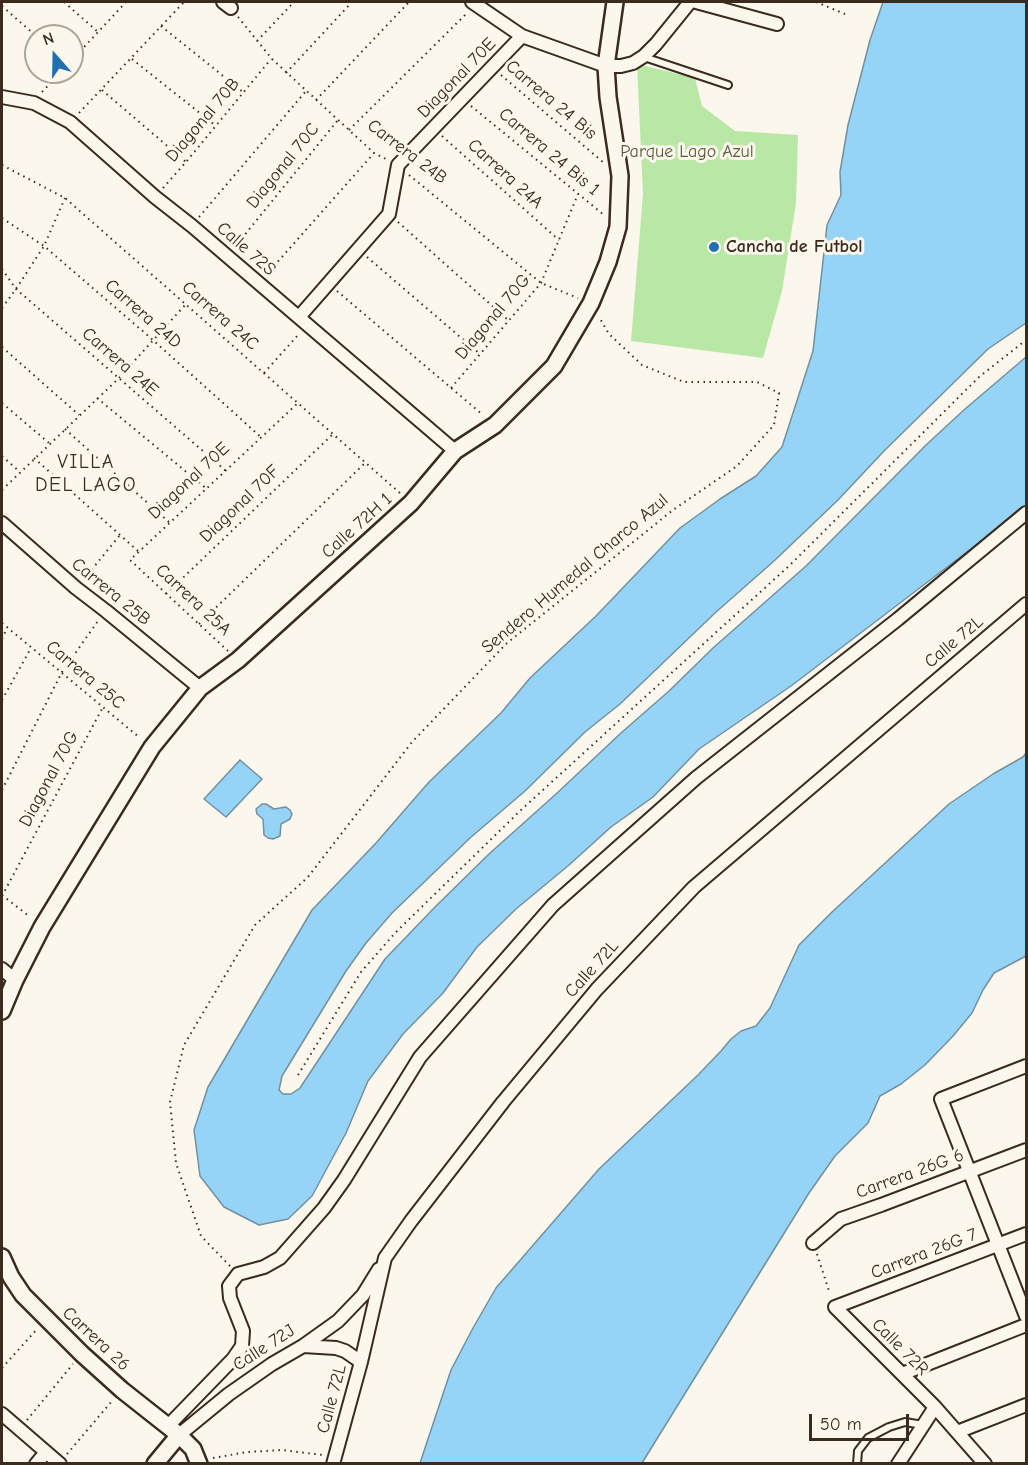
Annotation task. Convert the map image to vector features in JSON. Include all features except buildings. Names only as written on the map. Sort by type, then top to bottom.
[{"type":"street","name":"Calle 72H 1","points":[[15,980],[42,927],[152,747],[200,688],[238,660],[411,503],[455,451],[495,425],[554,366],[591,303],[608,262],[618,227],[620,176],[608,97],[606,66],[615,2]]},
{"type":"street","points":[[474,3],[522,36],[606,66],[621,66],[633,63],[644,56],[690,2]]},
{"type":"street","points":[[696,2],[777,24]]},
{"type":"street","name":"Diagonal 70E","points":[[398,165],[522,36]]},
{"type":"street","name":"Calle 72S","points":[[2,97],[34,103],[70,122],[455,451]]},
{"type":"street","points":[[303,321],[328,283],[389,214],[398,165]]},
{"type":"street","points":[[173,1430],[242,1347],[243,1331],[230,1298],[229,1286],[238,1274],[264,1267],[279,1258],[324,1208],[344,1180],[420,1057],[553,905],[696,778],[898,619],[1026,513]]},
{"type":"street","name":"Carrera 25B","points":[[2,523],[76,588],[200,688]]},
{"type":"street","name":"Calle 72L","points":[[334,1461],[361,1362],[385,1258],[503,1101],[597,989],[694,887],[1026,604]]},
{"type":"street","points":[[2,969],[15,980],[2,1011]]},
{"type":"street","points":[[1026,1066],[941,1099],[1026,1316]]},
{"type":"street","name":"Carrera 26G 6","points":[[813,1243],[841,1218],[1026,1150]]},
{"type":"street","name":"Carrera 26G 7","points":[[835,1307],[1026,1234]]},
{"type":"street","name":"Carrera 26","points":[[2,1257],[23,1295],[82,1354],[122,1390],[173,1430],[193,1449],[199,1462]]},
{"type":"street","name":"Calle 72J","points":[[155,1464],[173,1430],[338,1321],[363,1295],[385,1258]]},
{"type":"street","name":"Calle 72R","points":[[835,1307],[935,1407],[985,1464]]},
{"type":"street","points":[[902,1374],[1026,1325]]},
{"type":"street","points":[[303,1346],[336,1348],[361,1362]]},
{"type":"street","points":[[957,1432],[1026,1405]]},
{"type":"street","points":[[898,1464],[935,1407]]},
{"type":"street","points":[[2,1414],[60,1463]]},
{"type":"street","points":[[36,1464],[46,1452]]},
{"type":"lane","points":[[644,56],[728,85]]},
{"type":"lane","points":[[857,1464],[858,1451],[868,1438],[905,1422],[923,1425]]},
{"type":"path","points":[[64,2],[98,32]]},
{"type":"path","points":[[84,47],[126,2]]},
{"type":"path","points":[[70,122],[184,2]]},
{"type":"path","points":[[257,41],[294,2]]},
{"type":"path","points":[[286,73],[352,2]]},
{"type":"path","points":[[315,100],[409,2]]},
{"type":"path","points":[[816,2],[844,14]]},
{"type":"path","name":"Diagonal 70E","points":[[349,130],[474,3]]},
{"type":"path","name":"Carrera 24B","points":[[227,4],[272,59],[374,153],[398,165],[541,283],[591,303]]},
{"type":"path","points":[[2,6],[24,25]]},
{"type":"path","points":[[161,26],[244,93]]},
{"type":"path","points":[[131,58],[216,126]]},
{"type":"path","name":"Diagonal 70B","points":[[155,197],[272,59]]},
{"type":"path","name":"Carrera 24 Bis","points":[[492,68],[620,176]]},
{"type":"path","points":[[34,103],[51,84]]},
{"type":"path","points":[[102,90],[186,162]]},
{"type":"path","points":[[192,226],[306,91]]},
{"type":"path","name":"Carrera 24 Bis 1","points":[[462,98],[618,227]]},
{"type":"path","name":"Diagonal 70C","points":[[227,257],[338,120]]},
{"type":"path","name":"Carrera 24A","points":[[433,128],[560,241]]},
{"type":"path","points":[[259,284],[374,153]]},
{"type":"path","name":"Carrera 24C","points":[[2,165],[65,198],[411,503]]},
{"type":"path","name":"Diagonal 70G","points":[[451,388],[541,283],[578,194]]},
{"type":"path","points":[[2,308],[44,246],[65,198]]},
{"type":"path","points":[[389,214],[509,320]]},
{"type":"path","name":"Carrera 24D","points":[[2,218],[44,246],[262,438]]},
{"type":"path","points":[[358,249],[480,354]]},
{"type":"path","name":"Carrera 24E","points":[[2,269],[16,289],[226,471]]},
{"type":"path","points":[[328,283],[495,425]]},
{"type":"path","name":"Sendero Humedal Charco Azul","points":[[238,1274],[201,1236],[176,1163],[170,1102],[184,1045],[255,925],[308,877],[412,742],[507,643],[673,510],[737,466],[774,425],[779,393],[758,382],[684,382],[642,364],[609,334],[591,303]]},
{"type":"path","points":[[2,490],[118,379],[186,304]]},
{"type":"path","points":[[264,373],[303,321]]},
{"type":"path","points":[[298,1075],[361,972],[396,932],[521,810],[790,565],[979,377],[1026,340]]},
{"type":"path","points":[[2,347],[79,415]]},
{"type":"path","points":[[97,398],[207,489]]},
{"type":"path","points":[[2,403],[50,443]]},
{"type":"path","name":"Diagonal 70E","points":[[130,560],[298,403]]},
{"type":"path","points":[[65,429],[171,524]]},
{"type":"path","name":"Diagonal 70F","points":[[166,594],[333,434]]},
{"type":"path","points":[[2,456],[20,472]]},
{"type":"path","name":"Carrera 25A","points":[[34,458],[140,552]]},
{"type":"path","points":[[199,624],[366,463]]},
{"type":"path","points":[[76,588],[120,535]]},
{"type":"path","name":"Carrera 25A","points":[[130,560],[238,660]]},
{"type":"path","points":[[2,790],[62,672],[106,610]]},
{"type":"path","name":"Carrera 25C","points":[[2,623],[152,747]]},
{"type":"path","points":[[2,639],[7,628]]},
{"type":"path","points":[[2,700],[32,648]]},
{"type":"path","name":"Diagonal 70G","points":[[2,896],[103,707]]},
{"type":"path","points":[[2,896],[42,927]]},
{"type":"path","points":[[813,1243],[835,1307]]},
{"type":"path","points":[[2,1368],[47,1319]]},
{"type":"path","points":[[19,1429],[82,1354]]},
{"type":"path","points":[[60,1463],[122,1390]]},
{"type":"path","points":[[199,1462],[247,1452],[282,1450],[313,1453],[334,1461]]},
{"type":"green space","name":"Cancha de Futbol","points":[[637,64],[695,78],[702,106],[735,131],[798,135],[796,203],[782,291],[763,358],[631,341],[643,194]]},
{"type":"water","points":[[883,2],[1026,2],[1026,323],[988,349],[774,561],[715,613],[620,704],[585,732],[525,791],[470,838],[392,913],[346,971],[282,1076],[279,1090],[283,1094],[291,1094],[300,1088],[385,959],[489,854],[669,691],[713,648],[806,566],[926,445],[1026,357],[1026,507],[791,686],[699,749],[653,797],[611,827],[516,909],[477,947],[443,993],[403,1034],[368,1081],[346,1133],[312,1196],[288,1219],[259,1225],[224,1207],[200,1176],[194,1130],[208,1087],[312,910],[376,843],[429,782],[501,713],[530,678],[596,616],[680,528],[756,476],[782,447],[813,351],[827,225],[841,195],[840,172],[848,125],[870,40]]},
{"type":"water","points":[[1026,753],[1026,956],[994,973],[972,1013],[953,1036],[925,1065],[901,1084],[880,1096],[868,1123],[835,1156],[809,1193],[642,1463],[420,1463],[451,1370],[496,1288],[599,1169],[698,1075],[731,1039],[741,1031],[756,1026],[770,1008],[799,945],[949,804]]},
{"type":"water","points":[[240,760],[262,779],[226,817],[204,799]]},
{"type":"water","points":[[262,804],[274,809],[286,807],[290,810],[292,814],[290,819],[281,824],[280,836],[273,839],[264,835],[263,819],[257,814],[256,809]]},
{"type":"place","name":"Cancha de Futbol","points":[[714,247]]},
{"type":"district","name":"VILLA DEL LAGO","points":[[86,474]]},
{"type":"park label","name":"Parque Lago Azul","points":[[687,152]]}]
